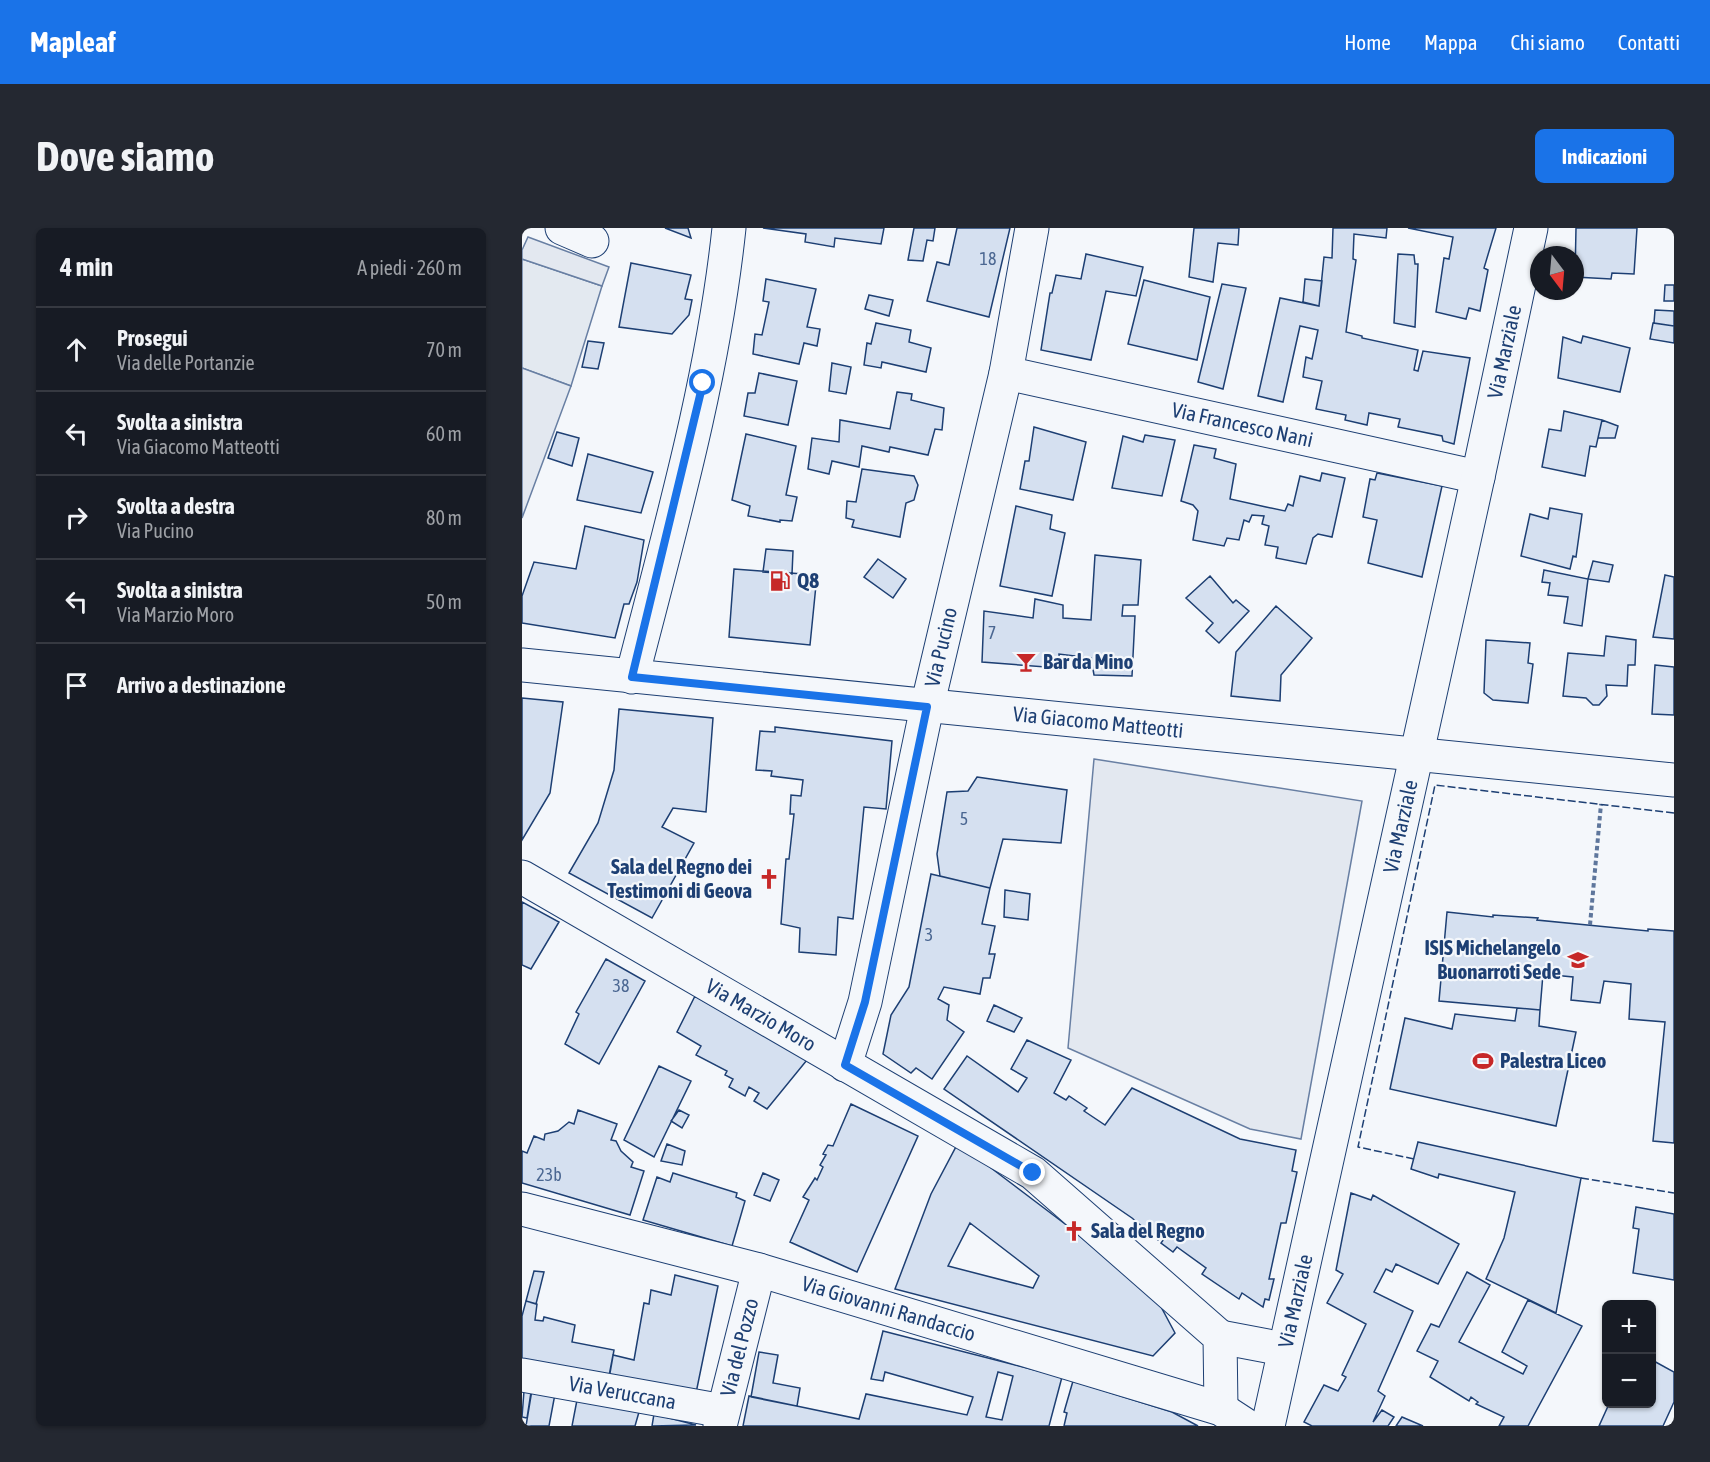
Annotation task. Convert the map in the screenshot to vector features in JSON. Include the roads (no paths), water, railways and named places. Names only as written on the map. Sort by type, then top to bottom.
[{"type":"street","points":[[562,228],[592,241]]},
{"type":"street","points":[[632,677],[706,373],[719,310],[729,228]]},
{"type":"street","name":"Via Pucino","points":[[845,1065],[865,1002],[927,707],[1005,373],[1032,228]]},
{"type":"street","name":"Via Marziale","points":[[1268,1426],[1531,228]]},
{"type":"street","name":"Via Francesco Nani","points":[[1005,373],[1478,477]]},
{"type":"street","name":"Via Giacomo Matteotti","points":[[522,665],[1674,780]]},
{"type":"street","name":"Via Marzio Moro","points":[[522,878],[1033,1173],[1220,1337],[1283,1350]]},
{"type":"street","name":"Via Giovanni Randaccio","points":[[522,1209],[759,1270],[1234,1417]]},
{"type":"street","name":"Via del Pozzo","points":[[722,1418],[759,1270]]},
{"type":"street","points":[[1220,1337],[1234,1417]]},
{"type":"street","name":"Via Veruccana","points":[[522,1375],[722,1418]]},
{"type":"place","name":"Q8","points":[[780,581]]},
{"type":"place","name":"Bar da Mino","points":[[1026,662]]},
{"type":"place","name":"Sala del Regno dei Testimoni di Geova","points":[[769,879]]},
{"type":"place","name":"ISIS Michelangelo Buonarroti Sede","points":[[1578,960]]},
{"type":"place","name":"Palestra Liceo","points":[[1483,1061]]},
{"type":"place","name":"Sala del Regno","points":[[1074,1231]]}]
